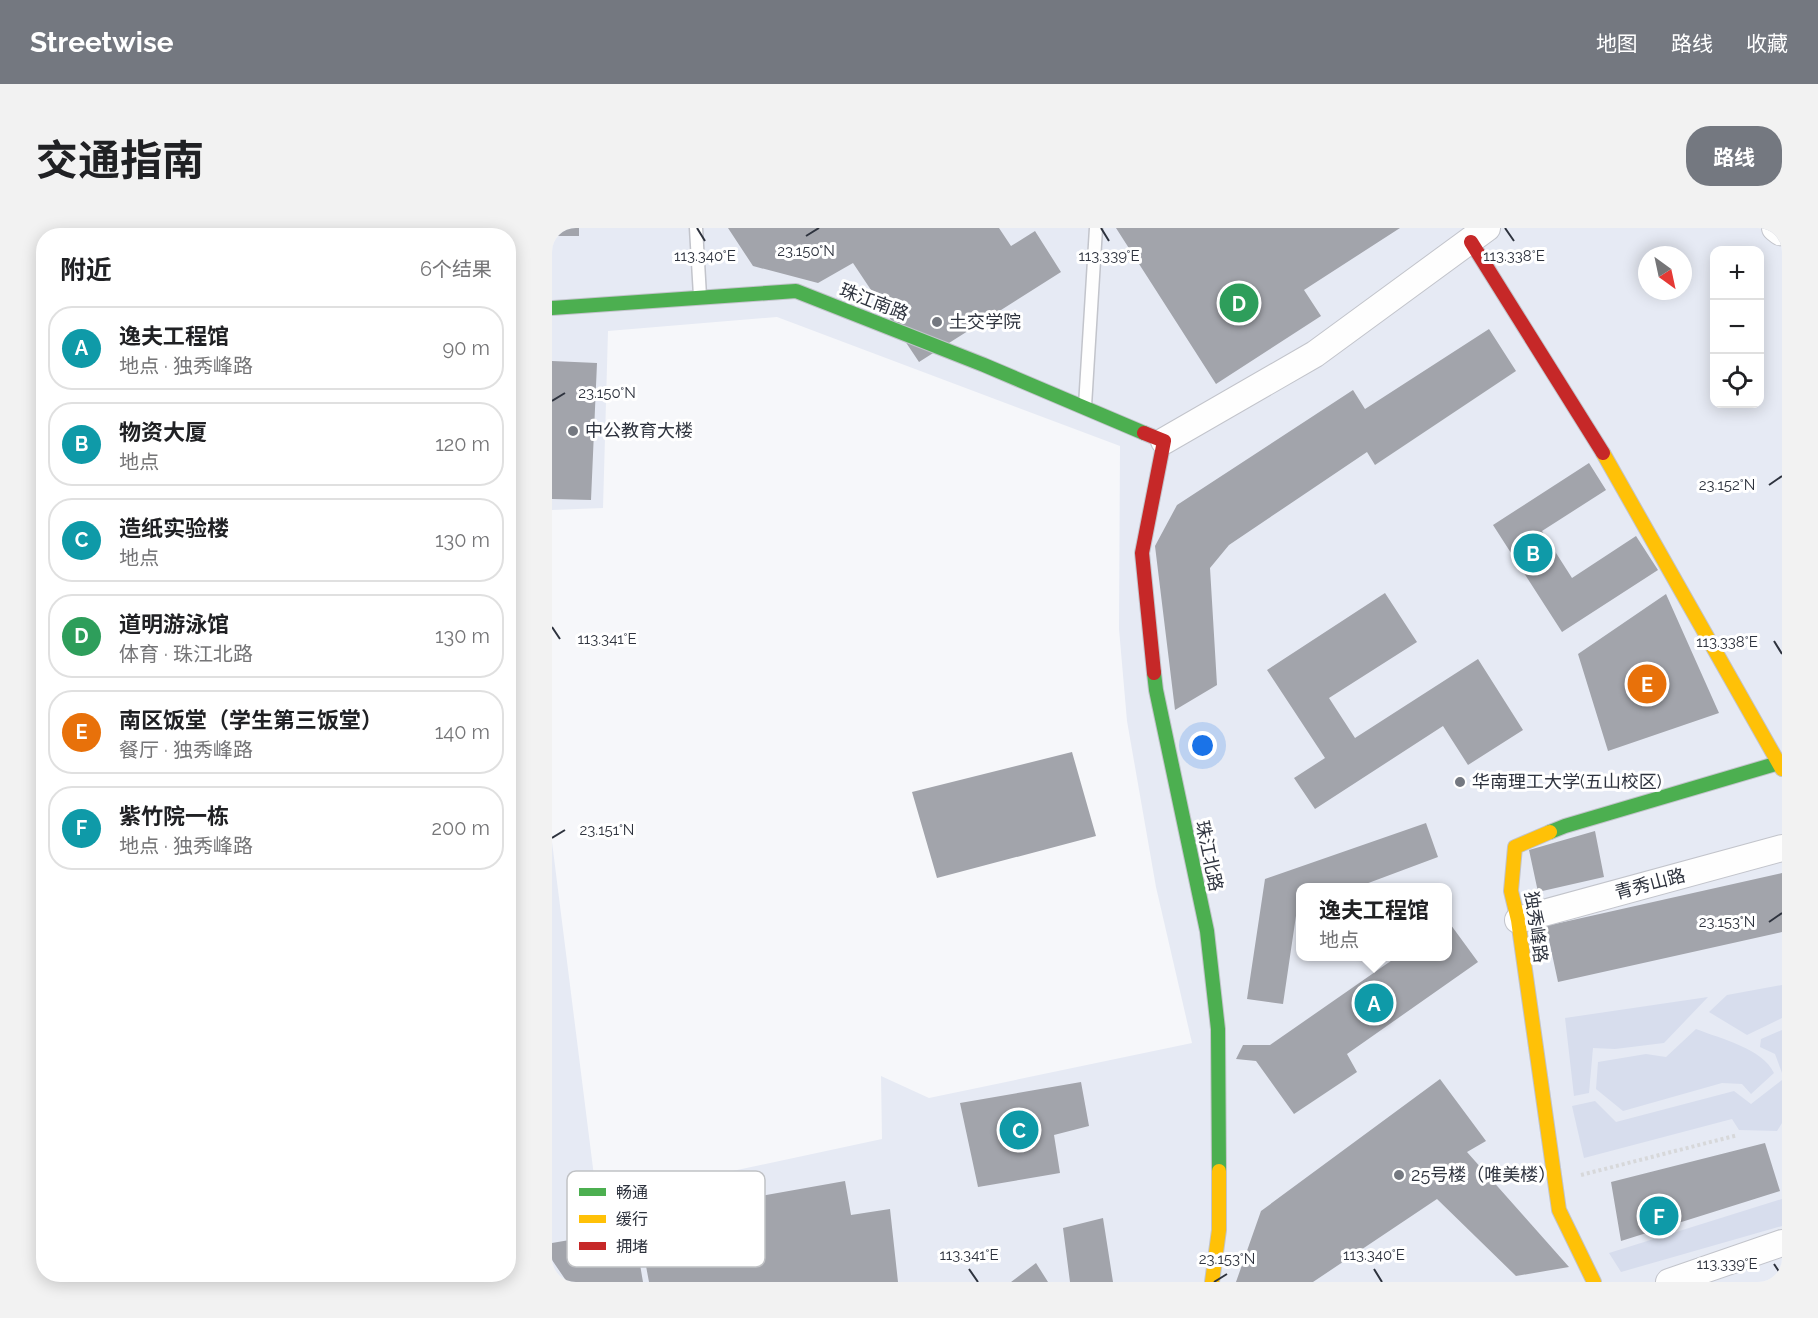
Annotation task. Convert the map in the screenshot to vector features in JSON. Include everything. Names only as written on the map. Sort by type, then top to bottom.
[{"type":"street","points":[[1775,228],[1782,231]]},
{"type":"street","points":[[1164,441],[1315,354],[1479,235],[1781,765]]},
{"type":"street","name":"珠江南路","points":[[552,308],[796,291],[984,365],[1164,441]]},
{"type":"street","name":"珠江北路","points":[[1164,441],[1142,553],[1156,690],[1207,931],[1218,1029],[1219,1230],[1212,1282]]},
{"type":"street","name":"独秀峰路","points":[[1594,1282],[1559,1210],[1518,920],[1511,891],[1515,847],[1566,826],[1781,765]]},
{"type":"street","name":"青秀山路","points":[[1518,920],[1782,848]]},
{"type":"street","points":[[1669,1282],[1782,1243]]},
{"type":"lane","points":[[696,228],[700,297]]},
{"type":"lane","points":[[1085,407],[1096,228]]},
{"type":"path","points":[[1554,1182],[1738,1135]]},
{"type":"shaded area","name":"华南理工大学(五山校区)","points":[[552,228],[1782,228],[1782,1282],[552,1282],[552,842],[593,1171],[567,1171],[567,1267],[765,1267],[765,1171],[732,1171],[882,1139],[881,1076],[929,1098],[1192,1043],[1156,887],[1127,721],[1119,629],[1120,446],[777,317],[608,331],[603,508],[552,510]]},
{"type":"shaded area","points":[[1782,985],[1782,1018],[1747,1035],[1709,1012],[1727,995]]},
{"type":"shaded area","points":[[1708,997],[1664,1043],[1615,1049],[1593,1048],[1589,1093],[1574,1096],[1565,1018]]},
{"type":"shaded area","points":[[1696,1029],[1751,1051],[1768,1064],[1774,1073],[1751,1094],[1742,1084],[1722,1083],[1623,1111],[1596,1089],[1598,1062],[1646,1054],[1666,1057]]},
{"type":"shaded area","points":[[1782,1030],[1782,1073],[1775,1054],[1760,1047],[1761,1039]]},
{"type":"shaded area","points":[[1782,1080],[1782,1123],[1777,1131],[1739,1130],[1732,1119],[1584,1158],[1572,1106],[1595,1101],[1616,1122],[1734,1091],[1751,1104]]},
{"type":"shaded area","points":[[1782,1199],[1782,1226],[1621,1272],[1609,1253]]},
{"type":"building","points":[[552,228],[579,228],[579,236],[552,236]]},
{"type":"building","name":"土交学院","points":[[728,228],[999,228],[1011,246],[1035,231],[1061,272],[919,362],[853,263],[818,283],[753,266]]},
{"type":"building","points":[[1116,228],[1400,228],[1304,290],[1321,316],[1216,384]]},
{"type":"building","points":[[1489,329],[1516,371],[1375,465],[1367,452],[1229,545],[1210,568],[1217,685],[1175,710],[1155,546],[1177,505],[1353,390],[1365,409]]},
{"type":"building","name":"中公教育大楼","points":[[552,361],[597,363],[591,500],[552,499]]},
{"type":"building","points":[[1589,463],[1606,490],[1542,531],[1572,578],[1636,536],[1658,570],[1562,632],[1493,525]]},
{"type":"building","points":[[1385,593],[1417,642],[1329,698],[1355,738],[1478,659],[1523,730],[1468,765],[1443,726],[1315,809],[1294,778],[1325,758],[1267,670]]},
{"type":"building","points":[[1666,594],[1719,713],[1608,751],[1578,654]]},
{"type":"building","points":[[1072,752],[1096,836],[937,878],[912,792]]},
{"type":"building","points":[[1426,823],[1438,857],[1368,883],[1296,883],[1296,916],[1283,1004],[1247,999],[1265,879]]},
{"type":"building","points":[[1595,831],[1604,877],[1538,892],[1529,850]]},
{"type":"building","points":[[1782,873],[1782,932],[1558,982],[1546,926]]},
{"type":"building","points":[[1452,926],[1478,962],[1347,1054],[1357,1072],[1294,1114],[1256,1061],[1236,1059],[1243,1045],[1270,1045],[1391,961],[1452,961]]},
{"type":"building","name":"25号楼（唯美楼）","points":[[1440,1079],[1486,1141],[1467,1152],[1569,1267],[1516,1276],[1437,1199],[1313,1282],[1236,1282],[1261,1211]]},
{"type":"building","points":[[1081,1082],[1089,1126],[1054,1135],[1060,1173],[978,1187],[960,1103]]},
{"type":"building","points":[[1765,1143],[1780,1191],[1621,1241],[1611,1182]]},
{"type":"building","points":[[845,1181],[851,1215],[890,1209],[898,1282],[649,1282],[646,1267],[765,1267],[765,1195]]},
{"type":"building","points":[[1103,1218],[1113,1282],[1070,1282],[1063,1228]]},
{"type":"building","points":[[567,1240],[567,1267],[640,1267],[643,1282],[567,1282],[552,1260],[552,1243]]},
{"type":"building","points":[[1036,1263],[1048,1282],[1011,1282]]},
{"type":"traffic: fast","points":[[552,308],[796,291],[984,365],[1144,433]]},
{"type":"traffic: fast","points":[[1154,673],[1207,931],[1218,1029],[1219,1171]]},
{"type":"traffic: fast","points":[[1550,832],[1782,762]]},
{"type":"traffic: slow","points":[[1603,453],[1782,769]]},
{"type":"traffic: slow","points":[[1550,832],[1515,847],[1511,891],[1518,920],[1559,1210],[1594,1282]]},
{"type":"traffic: slow","points":[[1212,1282],[1219,1230],[1219,1171]]},
{"type":"traffic: jam","points":[[1471,242],[1603,453]]},
{"type":"traffic: jam","points":[[1144,433],[1164,441],[1142,553],[1154,673]]},
{"type":"place","name":"道明游泳馆","points":[[1239,303]]},
{"type":"place","name":"土交学院","points":[[937,322]]},
{"type":"place","name":"中公教育大楼","points":[[573,431]]},
{"type":"place","name":"物资大厦","points":[[1533,553]]},
{"type":"place","name":"南区饭堂（学生第三饭堂）","points":[[1647,684]]},
{"type":"place","name":"华南理工大学(五山校区)","points":[[1460,782]]},
{"type":"place","name":"逸夫工程馆","points":[[1374,1003]]},
{"type":"place","name":"造纸实验楼","points":[[1019,1130]]},
{"type":"place","name":"25号楼（唯美楼）","points":[[1399,1175]]},
{"type":"place","name":"紫竹院一栋","points":[[1659,1216]]}]
